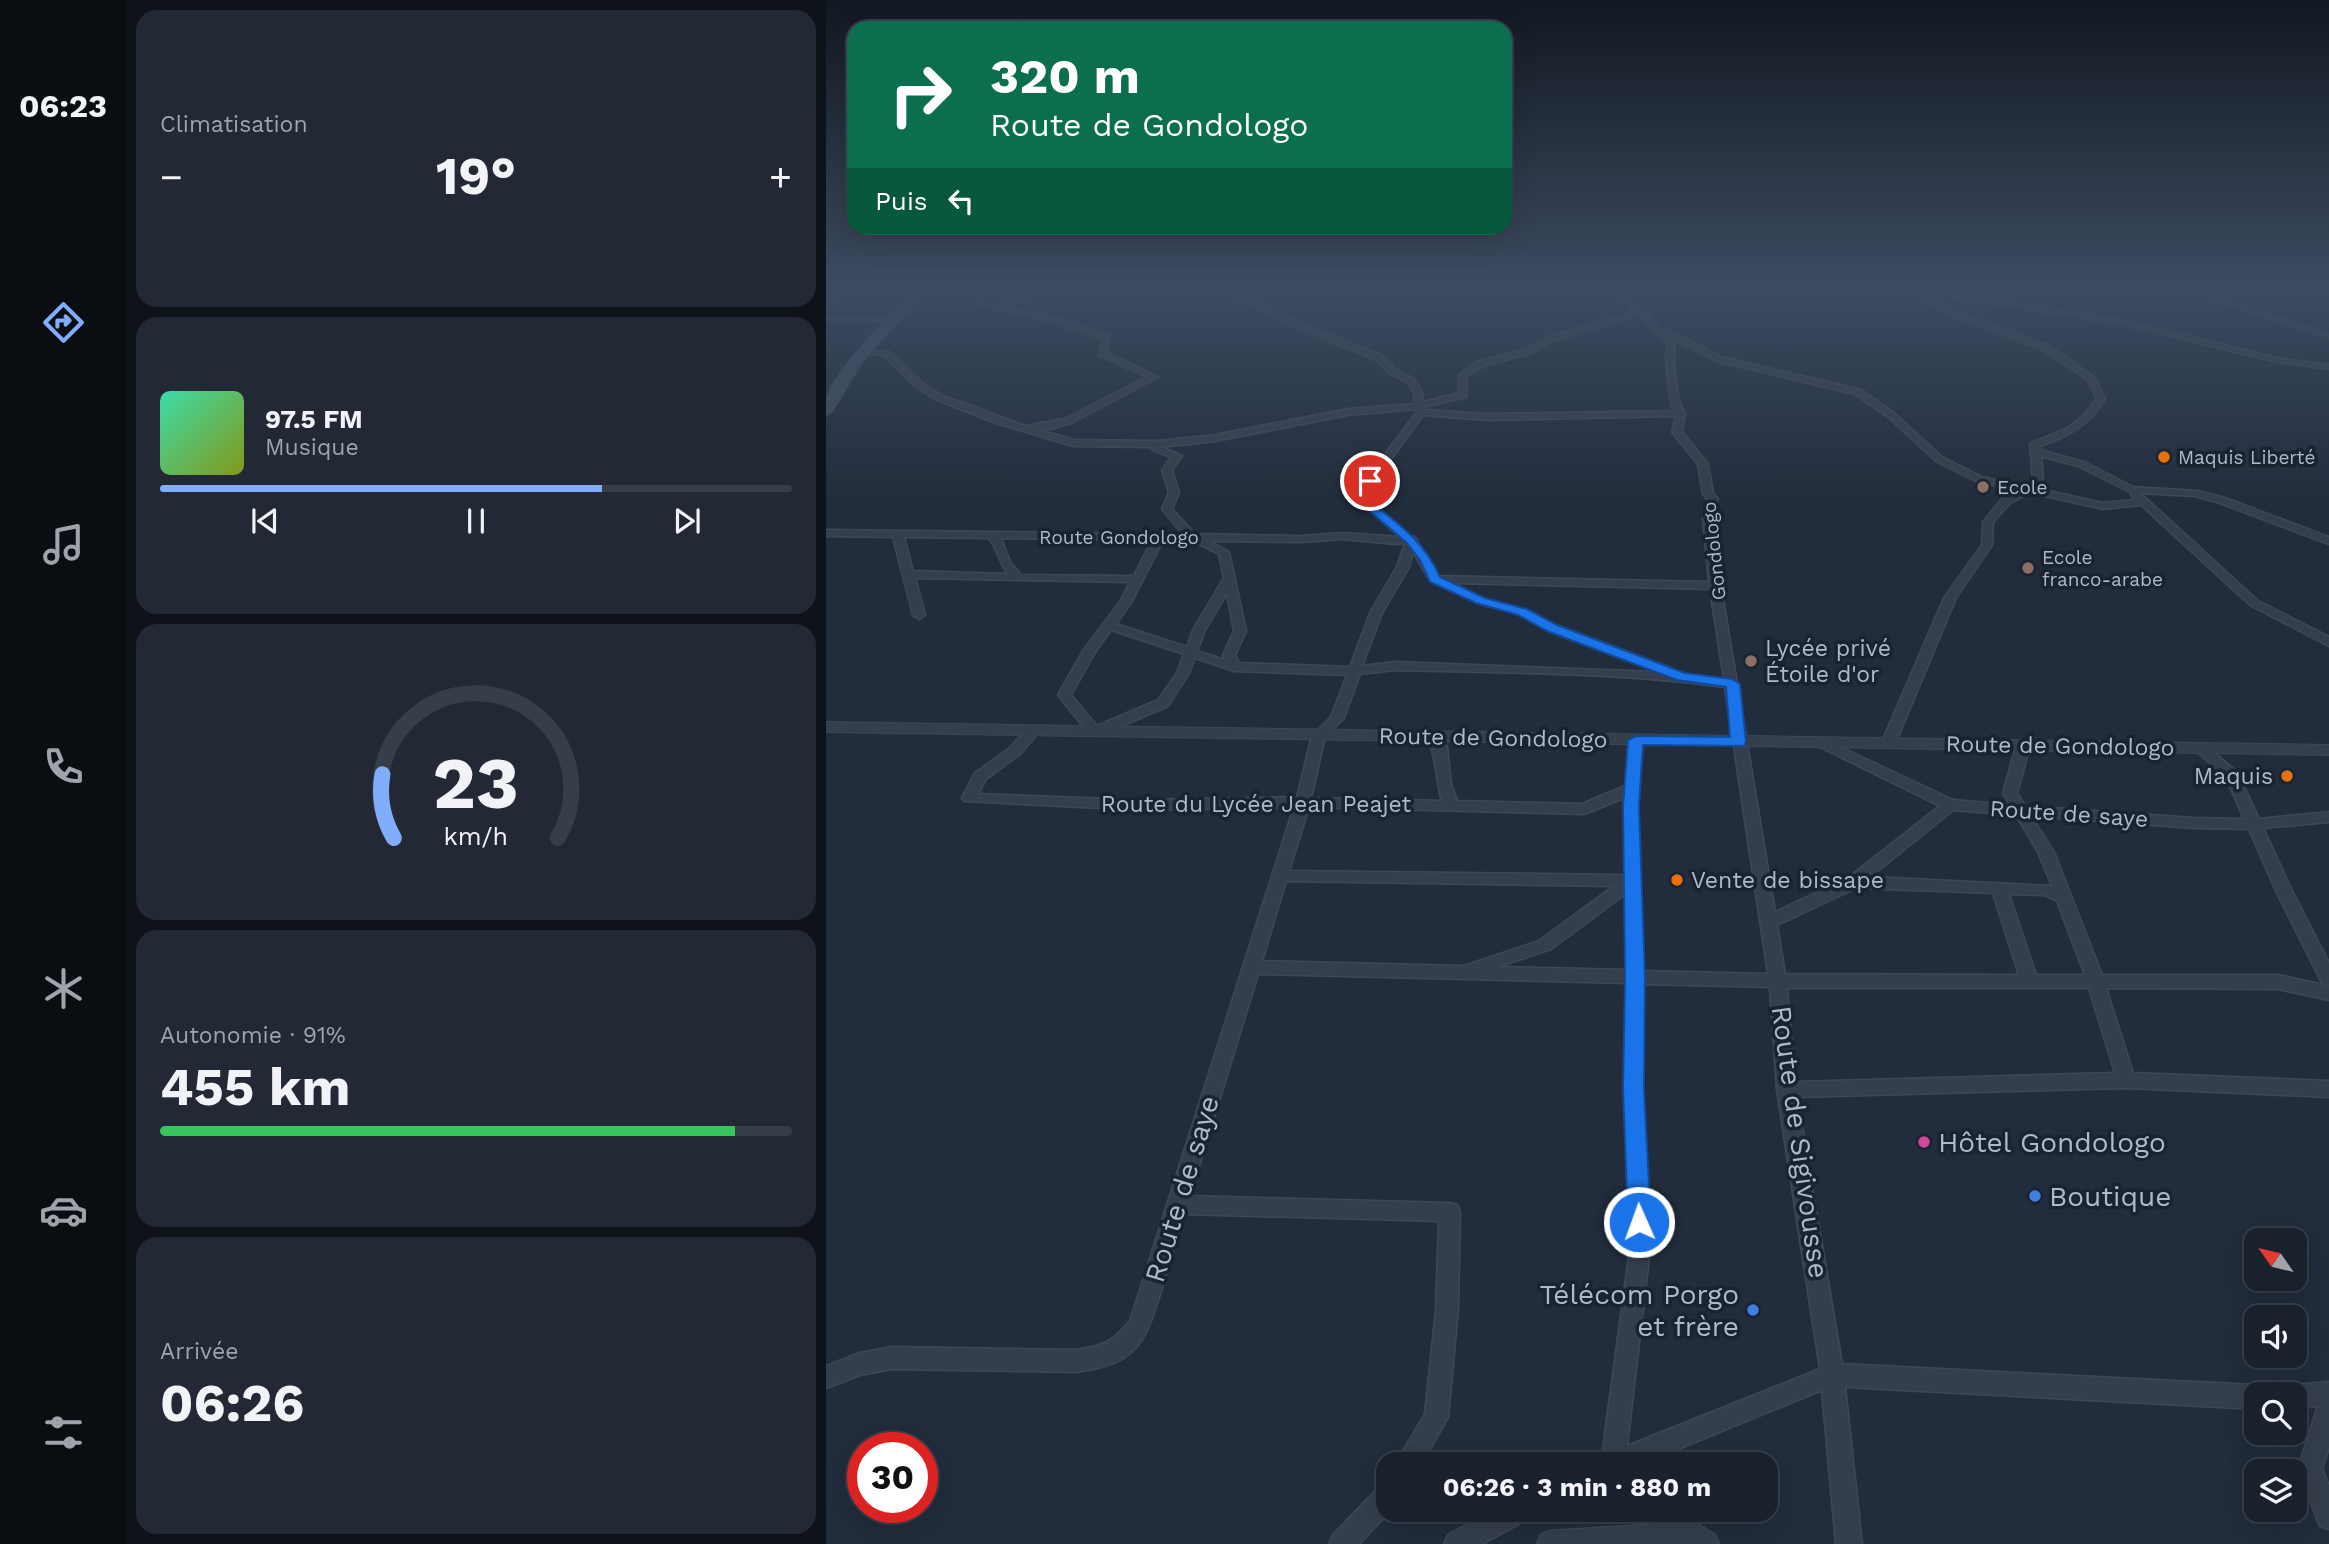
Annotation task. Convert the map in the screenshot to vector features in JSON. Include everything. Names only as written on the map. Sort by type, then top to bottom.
[{"type":"main road","points":[[826,411],[830,392],[860,358]]},
{"type":"street","points":[[891,358],[918,384],[938,397],[999,421],[1018,425],[1050,426],[1068,421],[1154,377],[1113,358]]},
{"type":"street","points":[[1380,358],[1391,371],[1410,381],[1418,392],[1420,409]]},
{"type":"street","points":[[1504,358],[1480,365],[1463,375],[1463,395],[1420,409],[1370,481],[1372,508],[1410,539],[1426,559],[1434,579],[1481,601],[1522,612],[1552,628],[1682,677]]},
{"type":"street","name":"Gondologo","points":[[1669,358],[1676,397],[1675,406],[1681,412],[1677,432],[1703,464],[1708,494],[1713,499],[1708,518],[1738,742]]},
{"type":"street","points":[[1717,358],[1858,392],[1891,415],[1939,459],[1979,479],[2103,506],[2143,502]]},
{"type":"street","points":[[1888,744],[1950,598],[1987,545],[1988,522],[2006,501],[2028,491],[2038,479],[2035,444],[2068,432],[2092,415],[2101,399],[2091,379],[2061,358]]},
{"type":"street","points":[[2270,358],[2329,367]]},
{"type":"street","points":[[1018,425],[1055,440],[1073,443],[1159,444],[1215,438],[1348,412],[1420,409],[1487,417],[1681,412]]},
{"type":"street","points":[[1159,444],[1155,449],[1177,456],[1167,470],[1174,493],[1167,509],[1190,536],[1224,552],[1240,631],[1229,655],[1234,667]]},
{"type":"street","points":[[2034,451],[2081,464],[2131,490],[2255,603],[2329,642]]},
{"type":"street","points":[[2131,490],[2194,494],[2221,500],[2329,541]]},
{"type":"street","name":"Route Gondologo","points":[[826,533],[1160,535],[1301,539],[1343,536],[1395,541],[1410,539]]},
{"type":"street","points":[[898,534],[919,615]]},
{"type":"street","points":[[1160,535],[1125,603],[1089,650],[1064,695],[1095,732],[1163,703],[1183,673],[1199,630],[1229,579]]},
{"type":"street","points":[[992,536],[999,542],[1001,556],[1008,569],[1018,578]]},
{"type":"street","points":[[1319,736],[1337,718],[1376,613],[1403,567],[1410,539]]},
{"type":"street","points":[[909,575],[1137,579]]},
{"type":"street","points":[[1434,579],[1716,586]]},
{"type":"street","points":[[1108,625],[1234,667],[1354,671],[1395,666],[1682,677],[1732,684]]},
{"type":"street","name":"Route de Gondologo","points":[[826,727],[2329,750]]},
{"type":"street","name":"Route du Lycée Jean Peajet","points":[[1032,731],[1015,751],[980,776],[969,798],[1139,805],[1303,802],[1584,809],[1632,789]]},
{"type":"street","name":"Route de saye","points":[[826,1377],[860,1364],[892,1357],[1076,1361],[1102,1358],[1125,1346],[1139,1327],[1303,802],[1319,736]]},
{"type":"street","points":[[1432,736],[1440,747],[1444,784],[1451,806]]},
{"type":"street","points":[[1613,1452],[1640,1249],[1633,1089],[1635,977],[1632,789],[1636,740]]},
{"type":"street","name":"Route de Sigivousse","points":[[1738,742],[1778,981],[1786,1090],[1832,1375],[1849,1544]]},
{"type":"street","name":"Route de saye","points":[[1823,743],[1950,805],[2194,823],[2255,824],[2329,817]]},
{"type":"street","points":[[2023,746],[2010,793],[2046,852],[2095,981],[2126,1080]]},
{"type":"street","points":[[2200,748],[2231,775],[2284,891],[2329,979]]},
{"type":"street","points":[[1769,922],[1854,882],[1950,805]]},
{"type":"street","points":[[1280,876],[1632,880]]},
{"type":"street","points":[[1460,973],[1545,945],[1632,880]]},
{"type":"street","points":[[1854,882],[2046,890],[2064,897]]},
{"type":"street","points":[[1999,888],[2029,980]]},
{"type":"street","points":[[1251,967],[1778,981],[2278,982],[2329,993]]},
{"type":"street","points":[[1786,1090],[2126,1080],[2329,1088]]},
{"type":"street","points":[[1177,1205],[1450,1212],[1447,1310],[1436,1417],[1415,1452]]},
{"type":"street","points":[[1641,1452],[1832,1375],[2244,1396]]},
{"type":"street","points":[[2307,1396],[2329,1394]]},
{"type":"street","points":[[2329,1409],[2310,1469],[2329,1517]]},
{"type":"street","points":[[1342,1544],[1376,1509]]},
{"type":"street","points":[[1457,1544],[1497,1522]]},
{"type":"street","points":[[1550,1544],[1695,1535],[1706,1544]]},
{"type":"place","name":"Maquis Liberté","points":[[2164,457]]},
{"type":"place","name":"Ecole","points":[[1983,487]]},
{"type":"place","name":"Ecole franco-arabe","points":[[2028,568]]},
{"type":"place","name":"Lycée privé Étoile d'or","points":[[1751,661]]},
{"type":"place","name":"Maquis","points":[[2287,776]]},
{"type":"place","name":"Vente de bissape","points":[[1677,880]]},
{"type":"place","name":"Hôtel Gondologo","points":[[1924,1142]]},
{"type":"place","name":"Boutique","points":[[2035,1196]]},
{"type":"place","name":"Télécom Porgo et frère","points":[[1753,1310]]},
{"type":"route","points":[[1370,481],[1372,508],[1410,539],[1426,559],[1434,579],[1481,601],[1522,612],[1552,628],[1682,677],[1732,684],[1738,742],[1636,740],[1631,806],[1635,977],[1633,1089],[1639,1222]]}]
